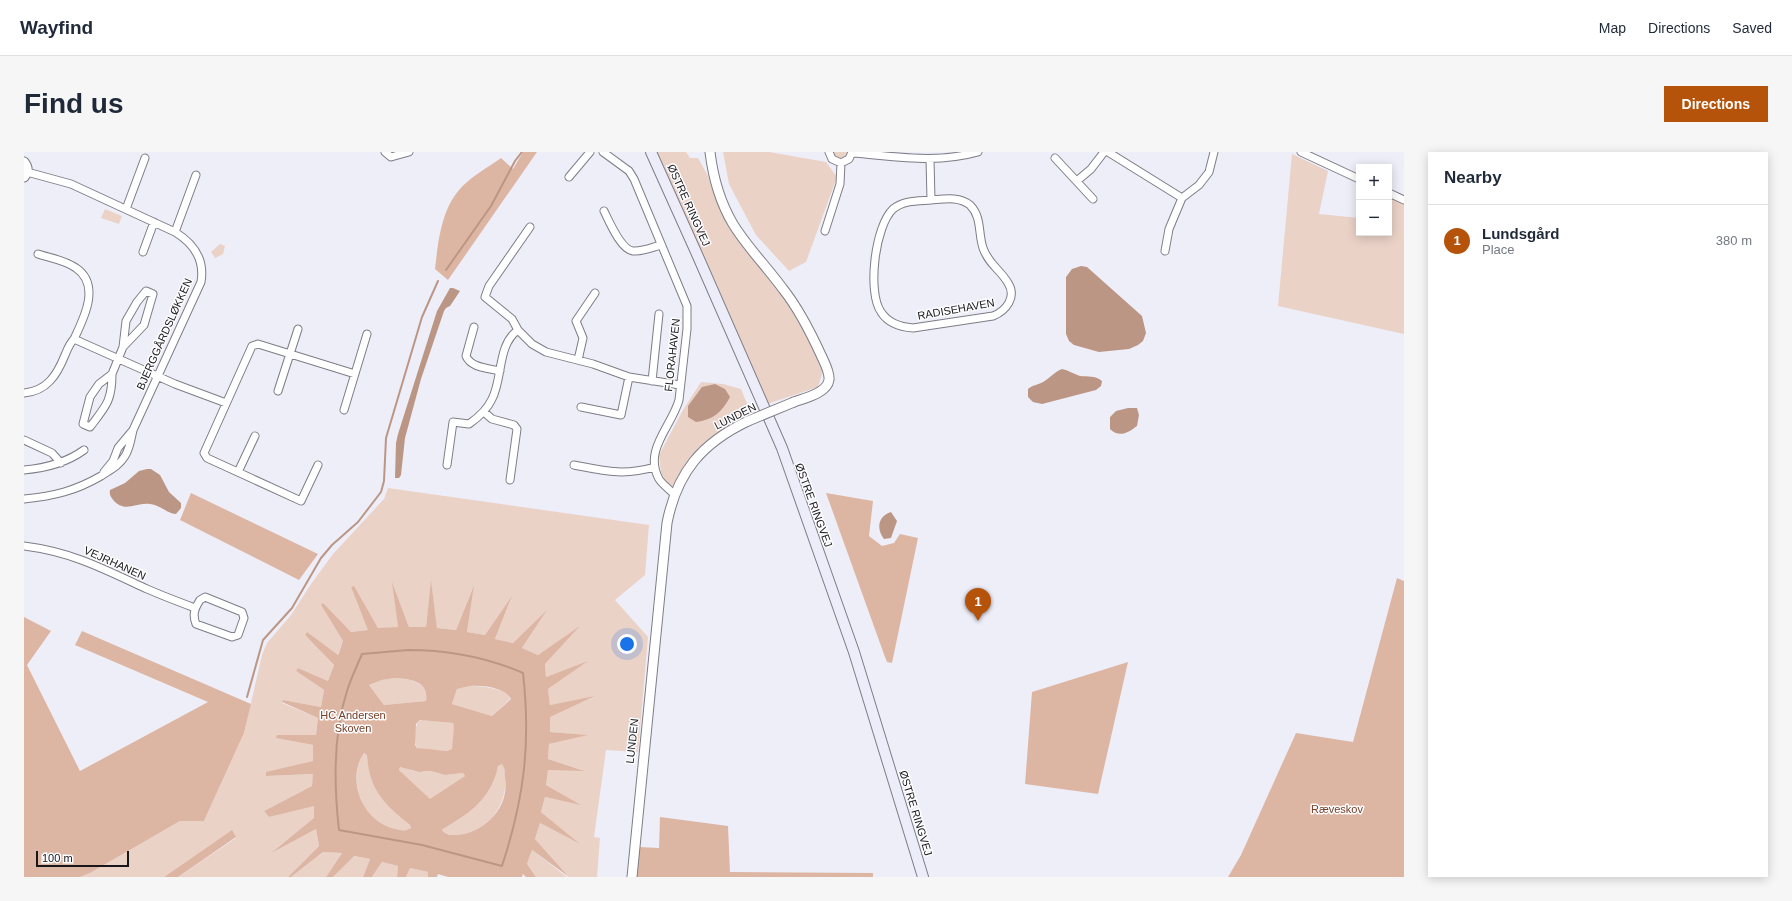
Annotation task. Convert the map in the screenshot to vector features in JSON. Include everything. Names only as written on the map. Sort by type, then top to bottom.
[{"type":"main road","name":"ØSTRE RINGVEJ","points":[[651,152],[782,448],[854,652],[923,877]]},
{"type":"street","points":[[385,152],[391,157],[408,152]]},
{"type":"street","points":[[569,177],[590,152]]},
{"type":"street","name":"FLORAHAVEN","points":[[603,152],[632,175],[687,306],[687,329],[676,410],[658,442],[654,455],[655,467]]},
{"type":"street","name":"LUNDEN","points":[[632,877],[667,523],[674,494],[686,472],[701,453],[726,432],[748,421],[821,391],[826,387],[829,380],[827,369],[796,306],[742,237],[727,212],[714,177],[710,152]]},
{"type":"street","points":[[829,152],[832,159],[841,163],[847,161],[852,152],[930,159],[946,158],[978,152]]},
{"type":"street","points":[[1078,180],[1091,169],[1104,152]]},
{"type":"street","points":[[1108,152],[1182,198]]},
{"type":"street","points":[[1165,251],[1169,229],[1182,198],[1199,185],[1209,172],[1214,152]]},
{"type":"street","points":[[1301,152],[1356,178]]},
{"type":"street","points":[[126,209],[146,158]]},
{"type":"street","points":[[1055,158],[1078,180],[1093,199]]},
{"type":"street","points":[[930,159],[931,200]]},
{"type":"street","points":[[24,162],[27,167],[25,175]]},
{"type":"street","points":[[825,231],[840,184],[841,163]]},
{"type":"street","name":"BJERGGÅRDSLØKKEN","points":[[24,496],[49,496],[67,492],[101,475],[113,461],[118,448],[133,430],[201,278],[200,259],[195,249],[187,239],[154,222],[71,184],[25,175]]},
{"type":"street","points":[[175,232],[196,175]]},
{"type":"street","points":[[1392,194],[1404,200]]},
{"type":"street","name":"RADISEHAVEN","points":[[955,199],[964,201],[975,212],[980,224],[983,248],[989,261],[1006,279],[1011,290],[1009,303],[1004,311],[993,316],[913,328],[891,322],[880,311],[874,294],[875,263],[878,242],[885,219],[894,208],[907,201],[931,200],[955,199]]},
{"type":"street","points":[[604,211],[618,237],[627,248],[633,251],[661,245]]},
{"type":"street","points":[[143,252],[154,222]]},
{"type":"street","points":[[530,227],[490,286],[485,297],[512,319],[518,330],[532,344],[546,352],[578,360],[629,377],[680,385]]},
{"type":"street","points":[[24,393],[47,385],[54,378],[86,313],[89,299],[88,285],[84,275],[76,268],[62,261],[38,254]]},
{"type":"street","points":[[112,374],[99,384],[90,397],[83,424],[90,427],[108,404],[112,390],[112,374],[123,347],[126,321],[137,302],[146,291],[153,294],[144,325],[123,347]]},
{"type":"street","points":[[578,360],[583,338],[576,321],[595,293]]},
{"type":"street","points":[[652,381],[659,314]]},
{"type":"street","points":[[474,327],[466,356],[468,362],[473,365],[500,371]]},
{"type":"street","points":[[278,391],[298,329]]},
{"type":"street","points":[[447,465],[453,422],[469,424],[484,412],[496,391],[507,343],[518,330]]},
{"type":"street","points":[[344,410],[367,334]]},
{"type":"street","points":[[74,339],[158,376],[226,403]]},
{"type":"street","points":[[318,465],[301,501],[207,458],[204,453],[252,346],[258,344],[355,374]]},
{"type":"street","points":[[581,406],[621,415],[629,377]]},
{"type":"street","points":[[88,407],[91,413],[100,414]]},
{"type":"street","points":[[484,412],[492,418],[514,425],[516,429],[510,480]]},
{"type":"street","points":[[238,472],[255,436]]},
{"type":"street","points":[[24,440],[52,452],[61,463]]},
{"type":"street","points":[[24,470],[38,469],[61,463],[73,458],[84,450]]},
{"type":"street","points":[[574,465],[608,472],[629,472],[655,467],[659,479],[674,494]]},
{"type":"street","name":"VEJRHANEN","points":[[24,546],[64,554],[96,564],[148,590],[195,608]]},
{"type":"street","points":[[205,598],[242,612],[244,618],[238,636],[232,638],[196,624],[193,616],[195,608],[200,600],[205,598]]},
{"type":"shaded area","points":[[657,152],[686,152],[690,158],[698,158],[708,176],[719,207],[734,233],[795,309],[823,371],[818,387],[767,404],[719,290]]},
{"type":"shaded area","points":[[723,152],[769,152],[826,162],[837,177],[806,262],[789,271],[756,235],[729,184]]},
{"type":"shaded area","points":[[833,152],[847,152],[845,157],[840,159],[835,157]]},
{"type":"shaded area","points":[[1292,154],[1328,171],[1319,214],[1356,218],[1356,236],[1392,236],[1392,197],[1404,203],[1404,334],[1278,306]]},
{"type":"shaded area","points":[[105,209],[122,216],[119,224],[101,218]]},
{"type":"shaded area","points":[[220,244],[225,246],[223,254],[215,258],[211,252]]},
{"type":"shaded area","points":[[1081,266],[1087,267],[1142,316],[1146,333],[1143,341],[1138,345],[1129,349],[1099,352],[1074,345],[1069,341],[1066,334],[1066,277],[1072,269]]},
{"type":"shaded area","points":[[450,288],[460,291],[450,306],[444,311],[421,379],[405,438],[401,475],[399,478],[395,478],[396,443],[398,434],[437,311]]},
{"type":"shaded area","points":[[1062,369],[1080,376],[1096,378],[1102,381],[1101,386],[1096,390],[1042,404],[1033,402],[1028,397],[1028,389],[1043,382]]},
{"type":"shaded area","points":[[701,382],[723,384],[741,389],[750,411],[714,436],[697,450],[683,467],[673,486],[666,483],[661,472],[659,455],[683,410]]},
{"type":"shaded area","points":[[715,384],[725,389],[730,397],[724,407],[712,417],[702,421],[696,422],[688,417],[688,406],[702,387]]},
{"type":"shaded area","points":[[1128,408],[1137,408],[1139,415],[1137,426],[1124,434],[1113,432],[1110,429],[1110,417],[1116,411]]},
{"type":"shaded area","points":[[151,469],[160,475],[169,492],[181,503],[181,508],[176,514],[170,513],[150,504],[127,507],[123,506],[114,501],[111,497],[110,490],[125,483],[139,471]]},
{"type":"shaded area","points":[[388,488],[649,525],[645,575],[615,600],[648,637],[638,752],[606,750],[594,837],[600,838],[597,877],[569,877],[535,839],[540,823],[578,843],[541,812],[545,797],[579,804],[546,785],[548,770],[583,770],[548,759],[549,744],[586,735],[550,732],[550,716],[593,697],[550,705],[548,689],[586,662],[546,677],[545,664],[578,628],[538,655],[522,648],[545,613],[513,643],[495,639],[511,599],[485,635],[467,632],[473,587],[456,630],[437,628],[431,582],[426,627],[409,627],[393,585],[398,627],[379,629],[351,587],[369,630],[351,632],[321,605],[343,641],[337,656],[307,633],[305,635],[334,665],[328,681],[298,668],[296,671],[324,690],[321,707],[283,700],[282,703],[318,718],[316,735],[278,735],[277,738],[313,745],[313,761],[267,776],[314,774],[312,786],[264,811],[269,817],[314,805],[315,818],[273,851],[316,829],[319,846],[288,877],[178,877],[236,838],[231,831],[164,877],[80,877],[90,873],[180,821],[204,821],[244,733],[262,655],[267,643],[291,615],[333,554],[384,499]]},
{"type":"shaded area","points":[[891,512],[897,521],[891,538],[884,539],[881,535],[879,527],[880,523],[883,516]]},
{"type":"shaded area","points":[[395,678],[407,679],[417,683],[425,690],[426,701],[384,705],[369,685],[382,680]]},
{"type":"shaded area","points":[[470,686],[487,687],[499,690],[508,695],[510,699],[492,716],[452,704],[457,689]]},
{"type":"shaded area","points":[[422,720],[453,723],[455,737],[451,751],[420,750],[417,748],[415,732],[417,724]]},
{"type":"shaded area","points":[[364,753],[367,755],[368,766],[375,786],[387,803],[410,825],[411,828],[407,830],[398,830],[384,825],[375,819],[367,810],[361,799],[357,776],[359,764]]},
{"type":"shaded area","points":[[503,764],[505,788],[497,811],[489,821],[480,828],[469,833],[452,835],[444,832],[442,830],[443,829],[462,817],[480,802],[499,765]]},
{"type":"shaded area","points":[[401,766],[413,771],[431,771],[445,775],[463,773],[465,776],[430,800],[399,770]]},
{"type":"shaded area","points":[[532,850],[567,877],[536,877],[527,864]]},
{"type":"shaded area","points":[[323,852],[342,853],[326,877],[291,877]]},
{"type":"shaded area","points":[[353,856],[370,859],[363,877],[333,877]]},
{"type":"shaded area","points":[[382,862],[398,866],[397,877],[372,877]]},
{"type":"shaded area","points":[[410,868],[428,872],[428,877],[406,877]]},
{"type":"green space","points":[[523,152],[537,152],[448,280],[435,269],[441,228],[444,217],[453,198],[468,181],[501,158],[513,169]]},
{"type":"green space","points":[[191,493],[318,554],[299,580],[180,520]]},
{"type":"green space","points":[[826,493],[873,501],[869,536],[882,546],[894,543],[900,534],[918,538],[892,663],[887,662],[885,657]]},
{"type":"green space","name":"Ræveskov","points":[[1397,578],[1404,581],[1404,877],[1228,877],[1241,855],[1296,733],[1353,742]]},
{"type":"green space","name":"HC Andersen Skoven","points":[[431,580],[437,628],[456,630],[474,585],[467,632],[485,635],[512,596],[495,639],[513,643],[547,610],[522,648],[538,655],[580,626],[545,664],[546,677],[588,661],[548,689],[550,705],[595,696],[550,717],[550,732],[588,735],[549,744],[548,759],[585,771],[548,770],[546,785],[581,805],[545,797],[541,812],[580,844],[540,823],[535,839],[569,877],[532,850],[527,864],[536,877],[526,877],[523,874],[522,877],[448,877],[438,874],[437,877],[428,877],[428,872],[410,868],[406,877],[397,877],[398,866],[382,862],[372,877],[363,877],[370,859],[354,856],[333,877],[326,877],[342,853],[323,852],[291,877],[288,877],[319,846],[316,829],[271,853],[314,818],[314,806],[269,817],[264,811],[312,786],[313,774],[266,776],[266,772],[313,761],[313,745],[276,738],[277,735],[316,735],[318,718],[282,702],[283,700],[321,707],[324,690],[296,671],[298,668],[328,681],[334,665],[305,635],[307,632],[338,655],[343,641],[321,605],[323,603],[351,632],[368,630],[351,587],[354,586],[378,628],[398,627],[392,582],[409,627],[426,627]],"holes":[[[395,678],[417,682],[425,689],[426,701],[384,705],[369,685],[382,680]],[[470,686],[498,689],[508,695],[511,699],[492,716],[452,704],[457,689]],[[420,720],[453,723],[452,749],[447,751],[417,748],[415,745],[416,724]],[[364,753],[367,755],[371,778],[380,796],[393,811],[410,825],[411,828],[406,830],[398,830],[375,819],[367,810],[361,799],[357,788],[356,776]],[[502,764],[505,771],[505,789],[499,809],[493,817],[476,830],[456,835],[447,834],[444,832],[442,830],[443,829],[462,817],[478,804],[485,796],[495,778],[498,766]],[[400,767],[419,772],[431,771],[445,775],[463,773],[465,776],[430,799],[399,770]]]},
{"type":"green space","points":[[24,617],[51,631],[27,665],[80,771],[208,702],[75,645],[82,631],[251,704],[244,733],[204,821],[180,821],[90,873],[80,877],[24,877]]},
{"type":"green space","points":[[1128,662],[1098,794],[1025,784],[1032,692]]},
{"type":"green space","points":[[660,817],[728,826],[730,872],[873,873],[873,877],[637,877],[639,847],[659,848]]},
{"type":"green space","points":[[232,830],[236,837],[178,877],[164,877]]},
{"type":"waterway","points":[[446,270],[491,206],[515,161],[522,152]]},
{"type":"waterway","points":[[247,697],[263,640],[292,608],[321,558],[332,545],[358,522],[381,492],[384,481],[386,438],[422,317],[438,281]]},
{"type":"waterway","points":[[408,650],[452,653],[481,659],[509,667],[523,673],[526,724],[524,771],[516,818],[502,866],[422,845],[339,830],[336,796],[337,742],[342,708],[350,681],[362,654],[408,650]]},
{"type":"place","name":"Lundsgård","points":[[978,621]]}]
